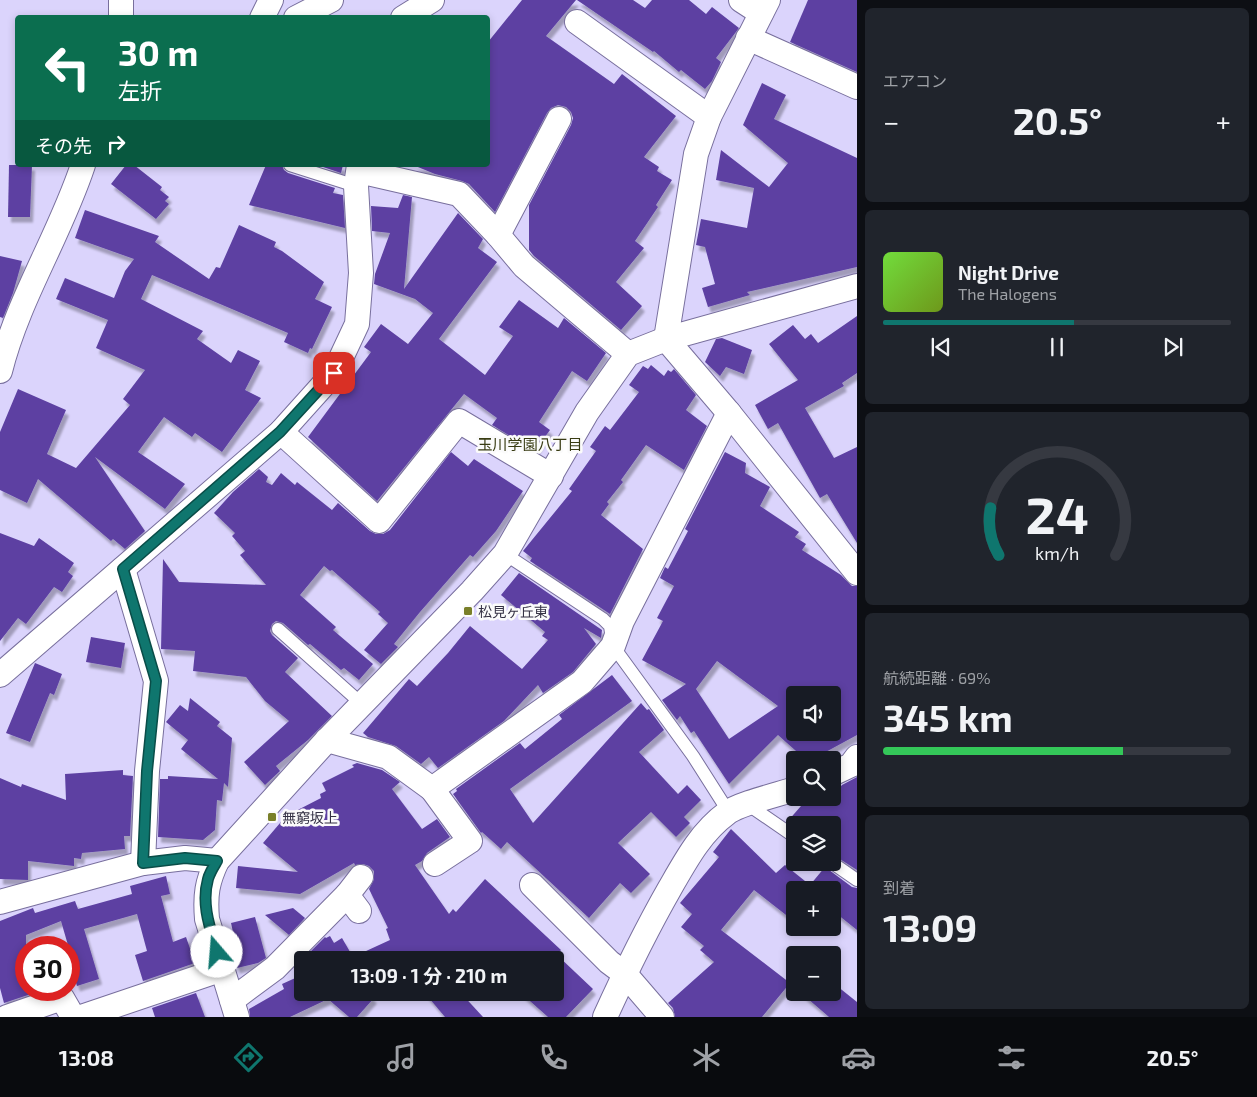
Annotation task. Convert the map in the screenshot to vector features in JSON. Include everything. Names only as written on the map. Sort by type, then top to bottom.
[{"type":"street","points":[[121,0],[121,15]]},
{"type":"street","points":[[264,15],[272,0]]},
{"type":"street","points":[[302,15],[331,0]]},
{"type":"street","points":[[408,15],[432,0]]},
{"type":"street","points":[[741,0],[765,7],[709,117],[696,154],[666,339],[729,413],[857,573]]},
{"type":"street","points":[[577,22],[709,117]]},
{"type":"street","points":[[748,38],[857,87]]},
{"type":"street","points":[[498,236],[558,119]]},
{"type":"street","points":[[3,352],[74,192],[81,167]]},
{"type":"street","points":[[0,675],[280,432],[334,373],[357,324],[361,273],[358,174],[458,194],[524,266],[628,354]]},
{"type":"street","points":[[356,894],[275,968],[235,1009],[207,919],[205,902],[208,878],[217,861],[327,740],[472,591],[505,554],[588,412],[628,354],[666,339],[857,286]]},
{"type":"street","points":[[432,789],[582,682],[613,646],[622,621],[729,413]]},
{"type":"street","points":[[280,432],[379,521],[459,421],[551,476]]},
{"type":"street","points":[[123,569],[156,681],[147,771],[143,863]]},
{"type":"street","points":[[327,740],[388,757],[432,789],[470,841],[435,864]]},
{"type":"street","points":[[841,770],[851,765],[857,757]]},
{"type":"street","points":[[605,1017],[658,908],[691,852],[709,829],[738,808],[786,792]]},
{"type":"street","points":[[0,902],[143,863],[185,858],[217,861]]},
{"type":"street","points":[[532,885],[610,962],[625,974],[662,1017]]},
{"type":"street","points":[[81,1017],[222,969]]},
{"type":"street","points":[[7,1017],[62,998],[73,1017]]},
{"type":"lane","points":[[305,167],[358,174]]},
{"type":"lane","points":[[505,554],[603,619],[610,626],[613,646],[693,756],[738,808],[786,833]]},
{"type":"lane","points":[[278,629],[362,705]]},
{"type":"lane","points":[[841,869],[857,880]]},
{"type":"building","points":[[522,0],[576,0],[546,36],[614,84],[622,74],[676,116],[644,157],[659,167],[657,171],[672,180],[656,205],[658,207],[635,241],[644,248],[616,282],[642,306],[621,330],[529,250],[529,205],[571,125],[573,118],[571,112],[566,107],[558,105],[551,108],[547,113],[495,212],[469,184],[418,167],[490,167],[490,40]]},
{"type":"building","points":[[577,0],[633,0],[645,8],[652,0],[689,0],[706,14],[712,7],[739,28],[716,58],[721,62],[712,81],[705,89],[681,70],[679,72],[654,51]]},
{"type":"building","points":[[808,0],[857,0],[857,72],[790,42]]},
{"type":"building","points":[[762,83],[786,95],[774,119],[857,158],[857,267],[747,292],[750,295],[708,307],[702,288],[715,284],[705,247],[696,245],[701,219],[747,228],[754,188],[716,180],[721,150],[769,187],[788,163],[743,125]]},
{"type":"building","points":[[9,165],[32,167],[30,217],[8,217]]},
{"type":"building","points":[[124,167],[137,167],[162,187],[160,190],[169,197],[165,201],[169,204],[156,219],[111,184]]},
{"type":"building","points":[[265,167],[283,167],[288,173],[335,188],[333,193],[343,195],[345,228],[249,205]]},
{"type":"building","points":[[323,167],[342,167],[341,173]]},
{"type":"building","points":[[403,195],[412,197],[404,289],[458,213],[483,239],[478,248],[497,262],[439,339],[485,375],[513,336],[499,327],[519,300],[558,328],[564,318],[606,353],[587,381],[572,371],[539,422],[550,430],[536,449],[527,442],[525,445],[492,425],[497,418],[464,394],[377,501],[308,437],[371,352],[364,347],[381,324],[408,344],[433,313],[415,299],[374,284],[375,274],[390,233],[372,231],[371,206],[398,208]]},
{"type":"building","points":[[85,210],[159,236],[155,242],[209,279],[216,267],[220,268],[239,225],[276,242],[274,247],[324,282],[315,299],[332,307],[312,349],[310,348],[308,353],[284,342],[288,333],[152,275],[141,299],[203,331],[197,339],[231,363],[238,350],[260,361],[245,390],[261,398],[222,452],[195,433],[192,437],[164,417],[138,452],[185,484],[165,509],[95,457],[145,531],[125,549],[113,539],[111,541],[38,479],[27,503],[0,490],[0,432],[18,389],[66,410],[47,454],[76,468],[130,405],[123,399],[145,370],[96,348],[108,320],[56,299],[65,278],[114,298],[125,271],[134,259],[75,238]]},
{"type":"building","points":[[0,256],[22,261],[13,293],[3,318],[0,317]]},
{"type":"building","points":[[857,316],[857,373],[842,383],[844,386],[805,408],[834,458],[857,447],[857,543],[827,494],[820,498],[778,423],[768,429],[755,405],[798,380],[769,344],[793,325],[805,339],[811,334],[818,343]]},
{"type":"building","points":[[722,338],[752,350],[744,374],[726,367],[720,376],[705,362],[716,339]]},
{"type":"building","points":[[651,365],[664,376],[668,370],[671,372],[674,369],[696,395],[686,410],[707,426],[684,470],[646,445],[621,480],[623,482],[607,502],[609,504],[601,515],[643,549],[610,614],[530,561],[532,558],[523,551],[572,491],[569,489],[596,451],[590,447],[605,426],[610,430],[639,392],[629,385],[643,366],[648,369]]},
{"type":"building","points":[[451,452],[468,466],[474,459],[523,491],[496,531],[473,557],[470,555],[420,612],[394,644],[398,647],[381,664],[364,650],[388,623],[378,614],[380,612],[332,570],[330,571],[324,566],[300,595],[336,627],[333,630],[373,664],[359,680],[344,668],[341,670],[283,623],[276,621],[272,624],[270,631],[272,635],[298,658],[285,672],[332,716],[308,740],[276,766],[280,771],[265,785],[244,762],[289,721],[265,701],[246,677],[193,671],[195,651],[161,649],[163,559],[179,582],[266,585],[240,555],[245,551],[232,536],[235,533],[214,513],[233,492],[259,469],[268,477],[266,482],[272,485],[281,473],[295,485],[297,482],[332,510],[338,503],[370,531],[376,534],[383,534],[390,530]]},
{"type":"building","points":[[725,452],[746,463],[745,473],[770,487],[760,506],[799,532],[795,537],[806,544],[802,550],[841,575],[852,586],[857,586],[857,735],[828,751],[796,751],[778,735],[729,784],[694,731],[691,733],[680,716],[677,720],[662,700],[686,684],[642,660],[663,621],[657,618],[674,586],[660,578],[665,567],[668,569],[688,531],[685,529]],"holes":[[[717,661],[778,706],[729,739],[696,689]]]},
{"type":"building","points":[[0,533],[34,546],[39,538],[74,563],[68,572],[73,576],[62,592],[54,587],[26,624],[18,618],[0,641]]},
{"type":"building","points":[[519,573],[602,630],[601,638],[584,628],[596,644],[573,672],[543,693],[538,685],[504,721],[438,768],[429,757],[421,764],[396,746],[368,737],[363,733],[409,679],[417,686],[470,626],[522,669],[548,640],[542,636],[545,632],[501,595]]},
{"type":"building","points":[[91,637],[125,643],[121,668],[86,662]]},
{"type":"building","points":[[35,663],[62,674],[54,695],[50,693],[30,742],[6,733]]},
{"type":"building","points":[[612,675],[632,701],[510,789],[533,823],[641,703],[647,710],[649,709],[664,730],[639,752],[678,794],[687,785],[701,800],[684,817],[690,823],[676,837],[651,812],[618,843],[650,874],[631,893],[620,883],[589,918],[507,842],[501,849],[481,833],[453,794],[457,791],[456,789],[520,743],[525,749],[562,719],[559,715]]},
{"type":"building","points":[[190,698],[220,722],[217,726],[232,738],[228,787],[224,783],[222,801],[217,800],[215,830],[203,840],[158,837],[160,779],[168,779],[168,776],[218,779],[181,749],[188,740],[166,722],[180,705],[188,711]]},
{"type":"building","points":[[357,763],[382,770],[400,782],[392,789],[422,829],[437,819],[450,837],[427,853],[422,861],[415,865],[449,914],[453,909],[456,912],[485,879],[561,950],[366,951],[390,940],[386,929],[388,928],[369,889],[374,879],[374,871],[369,866],[363,864],[355,865],[354,863],[300,894],[236,888],[238,866],[298,872],[263,843],[286,816],[321,798],[320,794],[326,791],[322,783],[354,767],[352,765]]},
{"type":"building","points":[[123,770],[123,775],[133,776],[130,836],[124,836],[125,849],[82,853],[81,859],[74,858],[74,866],[28,861],[28,880],[0,879],[0,778],[21,787],[22,784],[66,800],[65,774]]},
{"type":"building","points":[[857,777],[857,870],[841,860],[841,816],[792,816],[801,806],[841,806],[842,785]]},
{"type":"building","points":[[731,829],[776,873],[785,865],[786,871],[792,871],[805,881],[786,881],[786,915],[754,890],[721,930],[786,980],[786,988],[762,1017],[675,1017],[673,1008],[668,1003],[714,962],[700,950],[704,946],[681,927],[692,914],[680,903],[719,857],[713,852]]},
{"type":"building","points":[[822,871],[830,871],[852,887],[857,888],[857,930],[841,917],[841,881],[813,881]]},
{"type":"building","points":[[166,876],[170,894],[161,896],[173,942],[186,937],[195,963],[143,981],[135,955],[147,951],[137,914],[84,929],[99,979],[80,985],[80,936],[65,936],[61,921],[26,936],[15,936],[15,999],[4,1003],[0,988],[0,921],[33,908],[35,913],[75,901],[78,909],[132,894],[130,886]]},
{"type":"building","points":[[293,908],[305,918],[289,935],[265,915]]},
{"type":"building","points":[[255,917],[266,958],[258,963],[237,968],[228,933],[233,932],[231,923]]},
{"type":"building","points":[[330,936],[334,943],[342,938],[350,951],[311,951],[325,937]]},
{"type":"building","points":[[564,962],[593,989],[566,1017],[548,1017],[530,1001],[564,1001]]},
{"type":"building","points":[[294,979],[294,1001],[324,1001],[290,1017],[250,1017],[249,1009],[284,989],[282,984]]},
{"type":"building","points":[[841,989],[857,1002],[857,1017],[829,1017],[810,1001],[841,1001]]},
{"type":"building","points":[[196,993],[205,1017],[155,1017],[152,1008]]},
{"type":"building","points":[[330,1001],[371,1001],[357,1017],[349,1017]]},
{"type":"building","points":[[432,1001],[468,1001],[483,1017],[445,1017]]},
{"type":"place","name":"松見ヶ丘東","points":[[468,611]]},
{"type":"place","name":"無窮坂上","points":[[272,817]]},
{"type":"district","name":"玉川学園八丁目","points":[[530,444]]},
{"type":"route","points":[[217,952],[207,919],[205,902],[208,878],[217,861],[185,858],[143,863],[147,771],[156,681],[123,569],[280,432],[334,373]]}]
